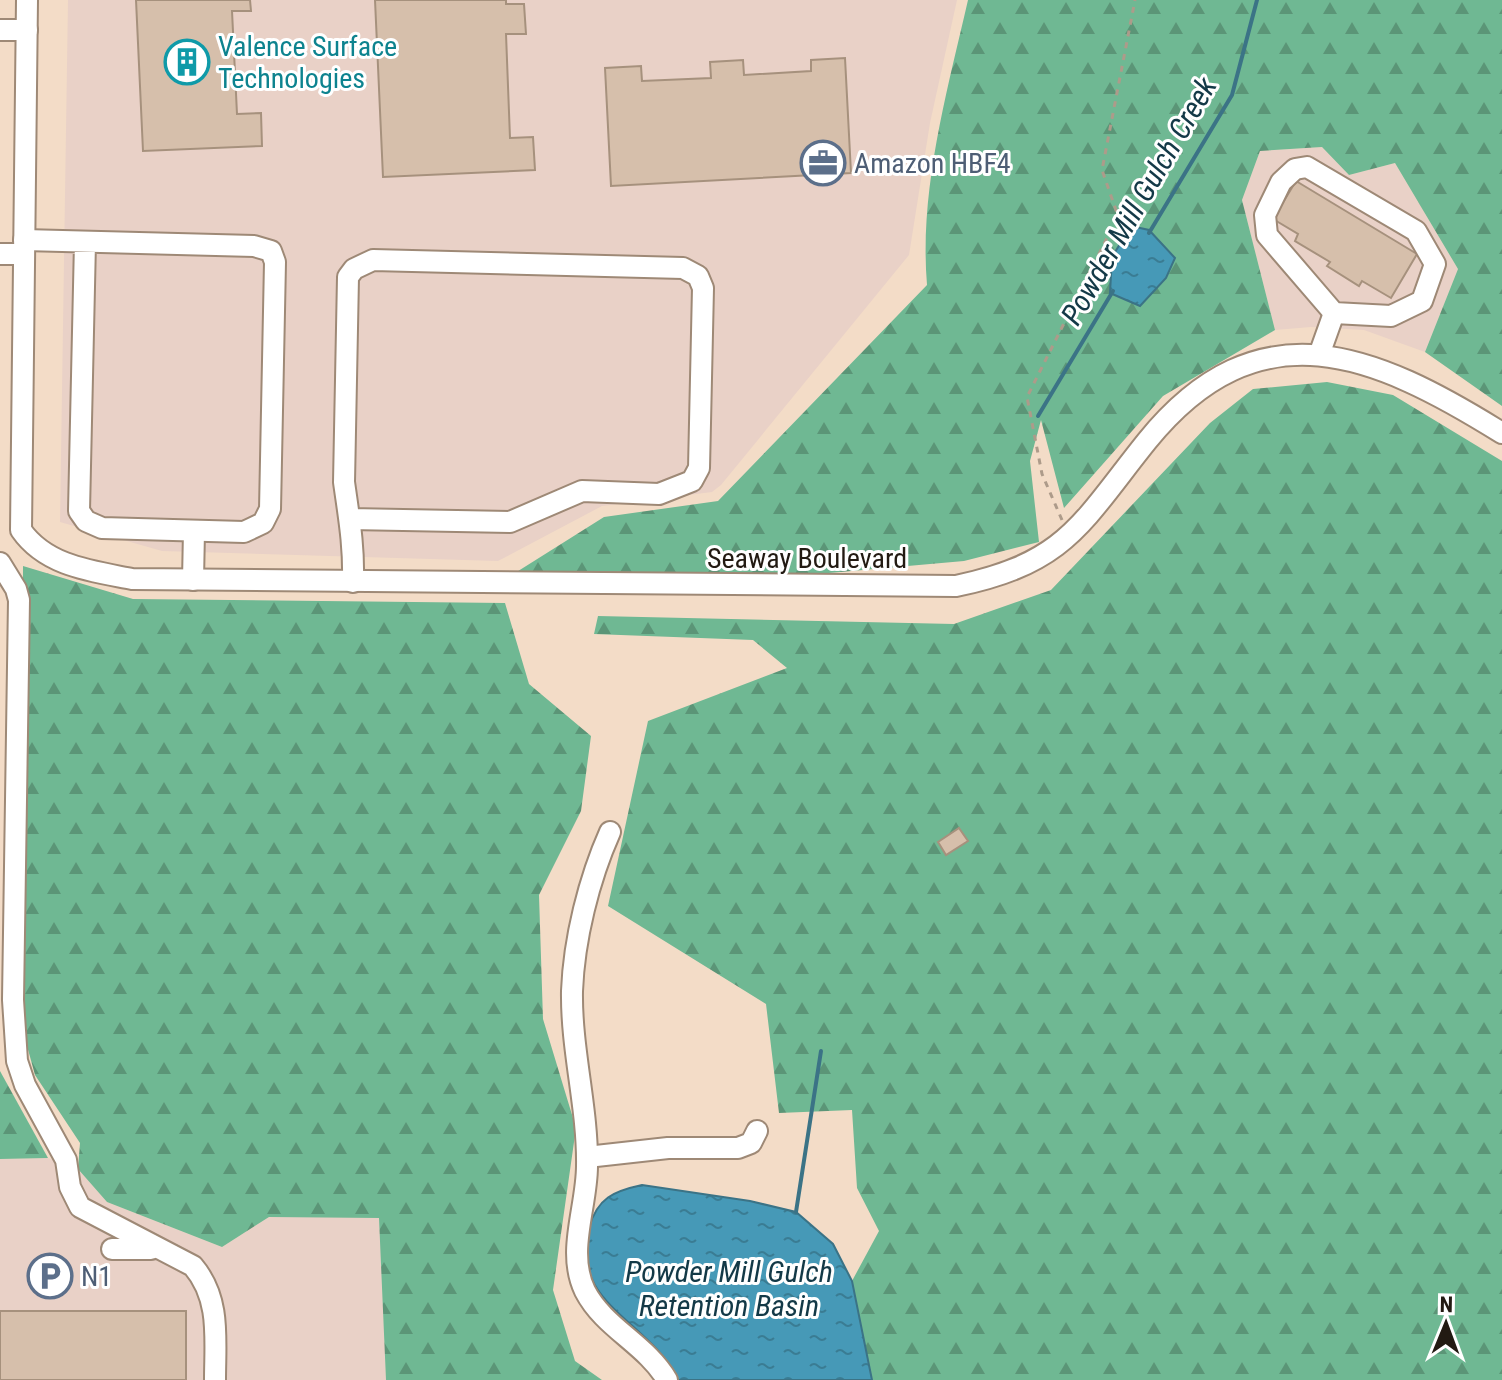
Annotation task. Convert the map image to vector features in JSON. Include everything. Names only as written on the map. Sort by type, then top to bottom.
[{"type":"street","points":[[24,247],[27,0]]},
{"type":"street","points":[[0,30],[27,30]]},
{"type":"street","points":[[1307,167],[1318,171],[1416,231],[1435,264],[1422,301],[1391,316],[1334,313],[1267,235],[1265,215],[1281,182],[1295,169],[1307,167]]},
{"type":"street","points":[[0,254],[24,247],[85,242],[254,246],[271,251],[275,262],[270,509],[263,523],[244,532],[102,528],[86,521],[79,511],[85,242]]},
{"type":"street","name":"Seaway Boulevard","points":[[24,247],[21,530],[31,545],[56,560],[83,570],[132,579],[956,586],[997,578],[1026,566],[1068,536],[1104,500],[1158,429],[1201,388],[1245,363],[1284,355],[1319,355],[1389,371],[1502,433]]},
{"type":"street","points":[[350,519],[510,522],[582,491],[659,494],[692,481],[699,468],[703,288],[698,276],[683,268],[373,260],[354,269],[348,277],[344,482],[350,519],[354,535],[353,582]]},
{"type":"street","points":[[1319,355],[1334,313]]},
{"type":"street","points":[[193,580],[194,531]]},
{"type":"street","points":[[0,563],[19,600],[13,1000],[17,1061],[25,1085],[66,1160],[70,1187],[80,1207],[193,1266],[210,1292],[215,1313],[215,1380]]},
{"type":"street","points":[[610,832],[596,864],[572,990],[587,1166],[576,1262],[585,1290],[598,1311],[643,1349],[667,1380]]},
{"type":"street","points":[[587,1166],[656,1149],[738,1148],[751,1143],[757,1131]]},
{"type":"street","points":[[112,1249],[159,1250]]},
{"type":"path","points":[[1068,536],[1042,474],[1027,397],[1118,216],[1102,170],[1135,0]]},
{"type":"shaded area","points":[[68,0],[957,0],[930,123],[909,255],[721,485],[712,492],[602,506],[498,561],[162,551],[60,522]]},
{"type":"shaded area","points":[[1322,147],[1349,175],[1395,163],[1458,269],[1425,352],[1364,330],[1311,327],[1275,330],[1242,200],[1260,151]]},
{"type":"shaded area","points":[[48,1158],[78,1169],[107,1202],[222,1247],[269,1217],[380,1217],[386,1380],[0,1380],[0,1159]]},
{"type":"green space","points":[[968,0],[1502,0],[1502,406],[1425,352],[1458,269],[1395,163],[1349,175],[1322,147],[1260,151],[1242,200],[1275,330],[1163,396],[1064,508],[1041,420],[1030,461],[1039,542],[964,561],[795,576],[515,573],[604,517],[718,501],[927,285],[927,213],[931,177]]},
{"type":"green space","points":[[1327,382],[1393,395],[1502,461],[1502,1380],[872,1380],[852,1281],[879,1231],[857,1188],[852,1110],[779,1113],[766,1004],[608,906],[648,721],[787,668],[753,640],[594,634],[598,616],[954,624],[1051,590],[1210,423],[1253,389]]},
{"type":"green space","points":[[23,566],[133,599],[505,603],[529,684],[591,736],[581,811],[539,895],[543,1019],[576,1128],[553,1290],[575,1361],[602,1380],[386,1380],[379,1218],[269,1217],[222,1247],[107,1202],[78,1169],[80,1143],[35,1075],[21,1024]]},
{"type":"green space","points":[[0,1071],[48,1158],[0,1159]]},
{"type":"water","points":[[1131,226],[1149,230],[1175,258],[1166,278],[1140,306],[1110,293],[1112,257]]},
{"type":"water","name":"Powder Mill Gulch Retention Basin","points":[[642,1185],[750,1201],[796,1212],[833,1244],[852,1281],[872,1380],[678,1380],[666,1360],[601,1294],[590,1276],[586,1254],[589,1228],[597,1209],[615,1193]]},
{"type":"building","name":"Valence Surface Technologies","points":[[136,0],[250,0],[251,11],[232,11],[237,114],[261,113],[262,146],[143,151]]},
{"type":"building","points":[[375,0],[506,0],[506,4],[524,4],[526,34],[506,34],[510,138],[533,137],[535,170],[383,177]]},
{"type":"building","points":[[845,58],[851,173],[611,186],[605,68],[641,66],[642,81],[711,78],[710,62],[743,60],[744,75],[811,71],[811,60]]},
{"type":"building","points":[[1296,181],[1417,254],[1391,298],[1362,281],[1359,286],[1327,266],[1330,262],[1295,241],[1298,234],[1273,219]]},
{"type":"building","points":[[959,828],[968,841],[946,855],[938,842]]},
{"type":"building","points":[[0,1311],[186,1311],[186,1380],[0,1380]]},
{"type":"waterway","name":"Powder Mill Gulch Creek","points":[[1149,233],[1232,95],[1257,0]]},
{"type":"waterway","name":"Powder Mill Gulch Creek","points":[[1038,416],[1113,291]]},
{"type":"waterway","name":"Powder Mill Gulch Creek","points":[[796,1212],[821,1051]]},
{"type":"place","name":"Valence Surface Technologies","points":[[187,62]]},
{"type":"place","name":"Amazon HBF4","points":[[823,163]]},
{"type":"place","name":"N1","points":[[50,1276]]}]
